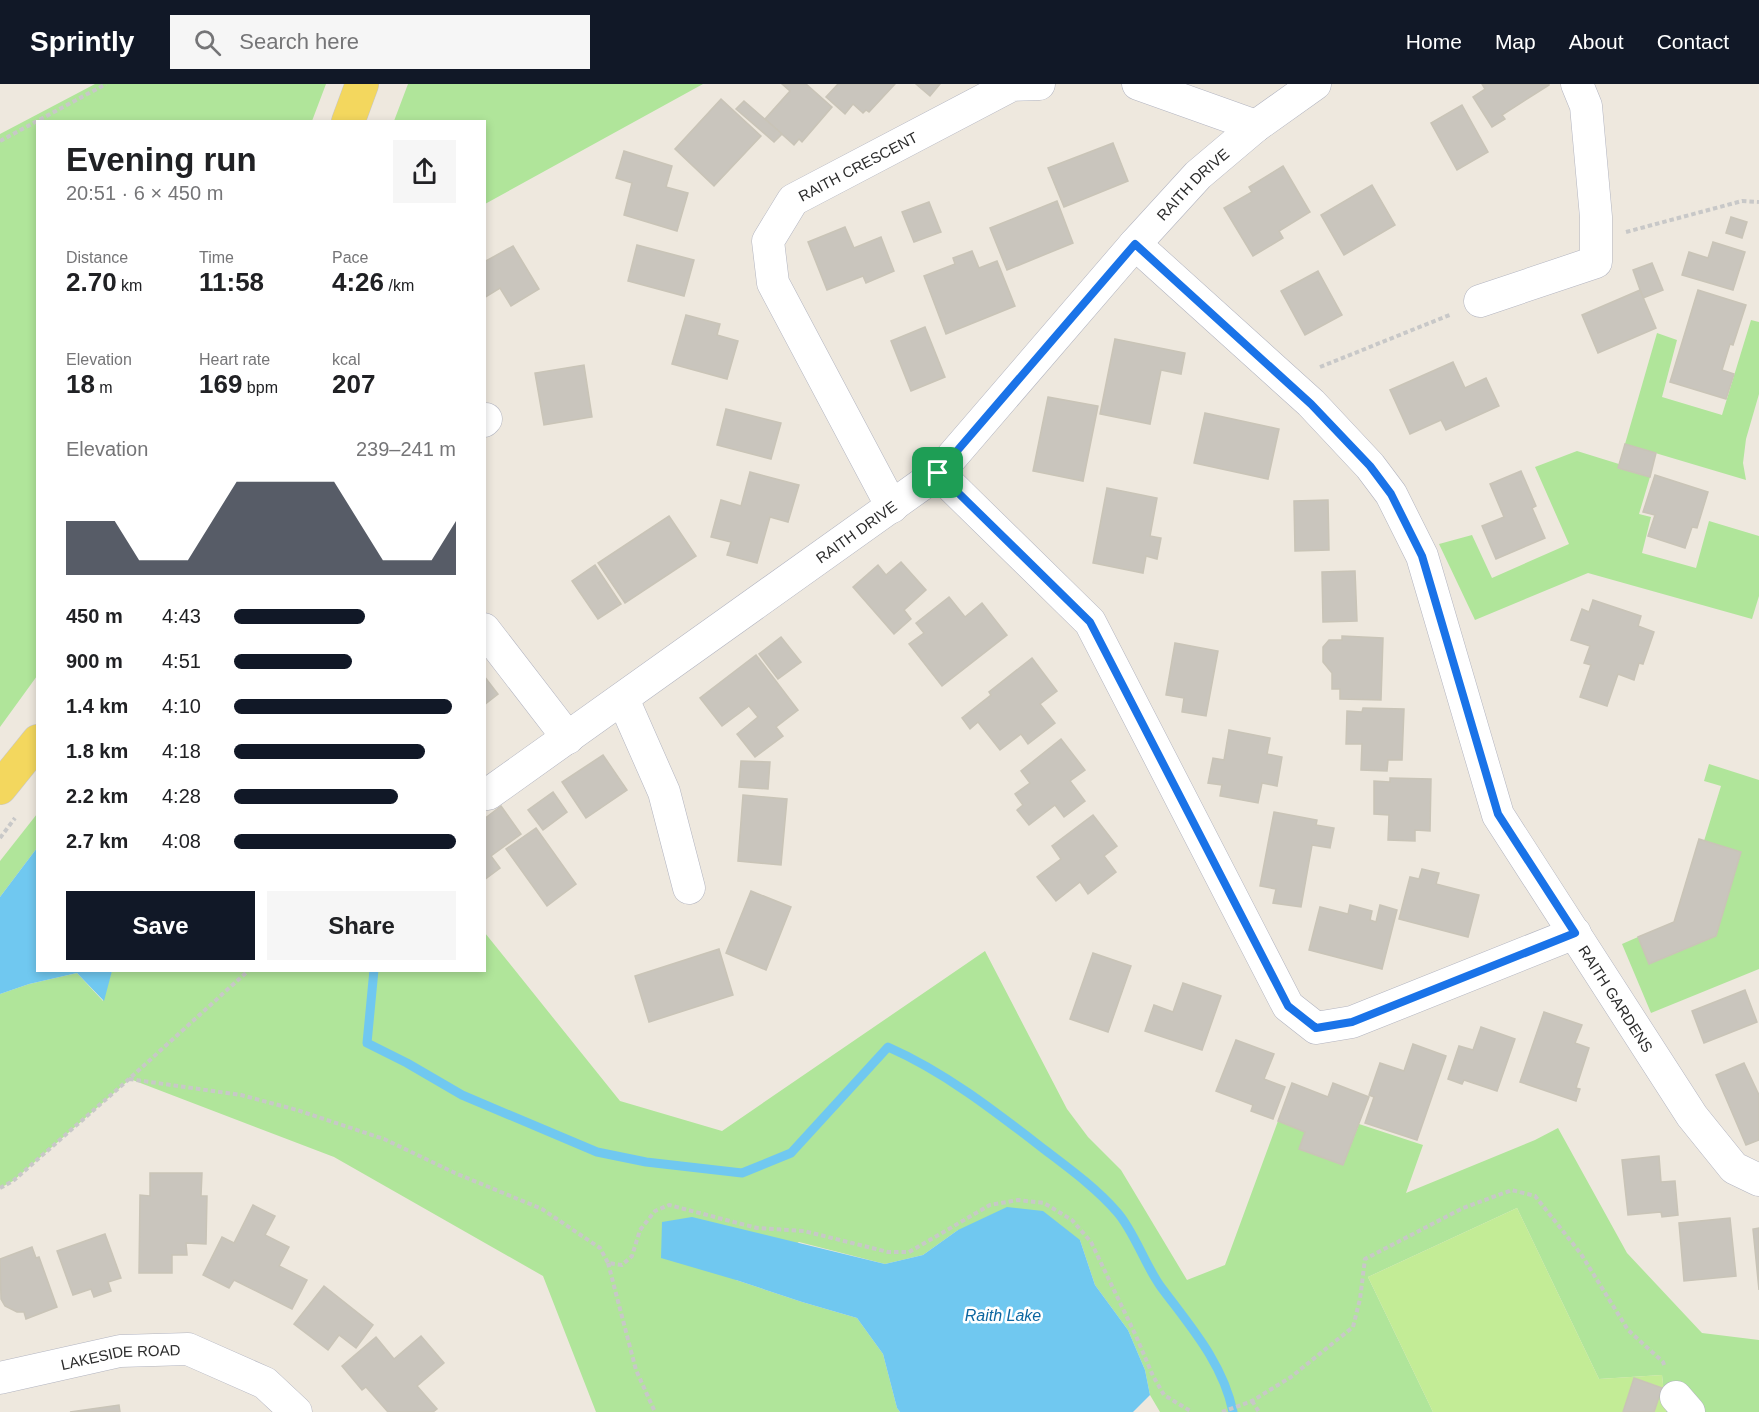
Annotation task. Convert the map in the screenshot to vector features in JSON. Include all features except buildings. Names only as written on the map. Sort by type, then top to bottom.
[{"type":"main road","points":[[349,120],[362,84]]},
{"type":"main road","points":[[0,788],[36,743]]},
{"type":"street","name":"RAITH CRESCENT","points":[[892,507],[773,283],[768,240],[793,200],[1012,85],[1039,84]]},
{"type":"street","points":[[1138,84],[1256,126]]},
{"type":"street","name":"RAITH DRIVE","points":[[488,794],[938,473],[1135,244],[1198,175],[1256,126],[1315,84]]},
{"type":"street","points":[[1480,301],[1596,262],[1596,217],[1586,106],[1577,84]]},
{"type":"street","name":"RAITH GARDENS","points":[[1135,244],[1311,404],[1370,466],[1391,494],[1422,556],[1498,814],[1692,1116],[1734,1168],[1759,1180]]},
{"type":"street","points":[[938,473],[1090,622],[1288,1006],[1316,1028],[1352,1022],[1575,933]]},
{"type":"street","points":[[486,632],[568,738]]},
{"type":"street","points":[[622,699],[664,792],[689,888]]},
{"type":"street","name":"LAKESIDE ROAD","points":[[0,1378],[120,1351],[188,1349],[265,1383],[296,1412]]},
{"type":"path","points":[[39,120],[106,84]]},
{"type":"path","points":[[0,141],[36,122]]},
{"type":"path","points":[[1596,217],[1628,232],[1742,201],[1759,202]]},
{"type":"path","points":[[1286,381],[1416,330],[1480,301]]},
{"type":"path","points":[[0,1188],[13,1180],[129,1079],[247,972]]},
{"type":"path","points":[[129,1079],[241,1095],[297,1110],[384,1139],[455,1173],[542,1209],[600,1248],[608,1263],[636,1370],[655,1412]]},
{"type":"path","points":[[1222,1412],[1252,1401],[1291,1377],[1353,1327],[1360,1299],[1365,1259],[1463,1208],[1512,1190],[1535,1196],[1575,1245],[1628,1330],[1663,1362],[1682,1404]]},
{"type":"path","points":[[608,1263],[622,1265],[632,1256],[640,1230],[655,1211],[669,1205],[757,1228],[804,1231],[888,1252],[909,1252],[990,1205],[1018,1200],[1044,1203],[1072,1220],[1091,1242],[1164,1395],[1192,1412]]},
{"type":"path","points":[[1252,1401],[1259,1412]]},
{"type":"green space","points":[[95,84],[326,84],[312,120],[36,120],[36,677],[0,727],[0,134]]},
{"type":"green space","points":[[408,84],[703,84],[486,203],[486,120],[394,120]]},
{"type":"green space","points":[[1751,320],[1759,322],[1759,394],[1746,439],[1743,463],[1746,480],[1625,444],[1657,333],[1677,340],[1662,397],[1722,415]]},
{"type":"green space","points":[[1577,451],[1619,464],[1618,468],[1650,477],[1639,514],[1651,517],[1642,553],[1696,568],[1709,521],[1759,536],[1759,596],[1752,619],[1588,573],[1475,620],[1439,544],[1472,535],[1492,578],[1569,544],[1535,467]]},
{"type":"green space","points":[[1709,764],[1759,780],[1759,969],[1651,1013],[1622,944],[1638,937],[1649,964],[1716,936],[1741,852],[1704,841],[1721,786],[1704,781]]},
{"type":"green space","points":[[36,815],[36,849],[0,897],[0,861]]},
{"type":"green space","points":[[486,934],[620,1101],[722,1131],[985,951],[1067,1109],[1088,1137],[1121,1170],[1187,1280],[1225,1265],[1278,1121],[1305,1132],[1299,1149],[1343,1165],[1359,1124],[1423,1145],[1406,1193],[1535,1140],[1558,1128],[1627,1253],[1702,1333],[1759,1340],[1759,1412],[1666,1412],[1662,1375],[1599,1379],[1517,1208],[1368,1277],[1433,1412],[1160,1412],[1150,1395],[1145,1370],[1128,1330],[1095,1285],[1080,1240],[958,1230],[923,1255],[885,1264],[799,1242],[736,1280],[857,1318],[883,1354],[900,1412],[596,1412],[543,1276],[334,1157],[130,1079],[13,1181],[0,1188],[0,994],[29,984],[77,973],[103,1001],[111,972],[486,972]]},
{"type":"green space","points":[[1517,1208],[1599,1379],[1662,1375],[1666,1412],[1433,1412],[1368,1277]]},
{"type":"water","points":[[36,849],[36,972],[112,972],[104,1001],[77,973],[29,984],[0,994],[0,897]]},
{"type":"water","name":"Raith Lake","points":[[1007,1207],[1043,1211],[1080,1240],[1095,1285],[1128,1330],[1145,1370],[1150,1395],[1133,1412],[900,1412],[883,1354],[857,1318],[661,1258],[662,1222],[692,1217],[885,1264],[923,1255],[958,1230]]},
{"type":"waterway","points":[[374,972],[367,1043],[462,1095],[597,1152],[646,1162],[742,1173],[791,1153],[888,1047],[909,1057],[930,1068],[1008,1121],[1082,1179],[1117,1212],[1129,1229],[1155,1278],[1213,1361],[1222,1377],[1233,1412]]},
{"type":"route","points":[[1135,244],[1311,404],[1370,466],[1391,494],[1422,556],[1498,814],[1575,933],[1352,1022],[1316,1028],[1288,1006],[1090,622],[938,473],[1135,244]]}]
